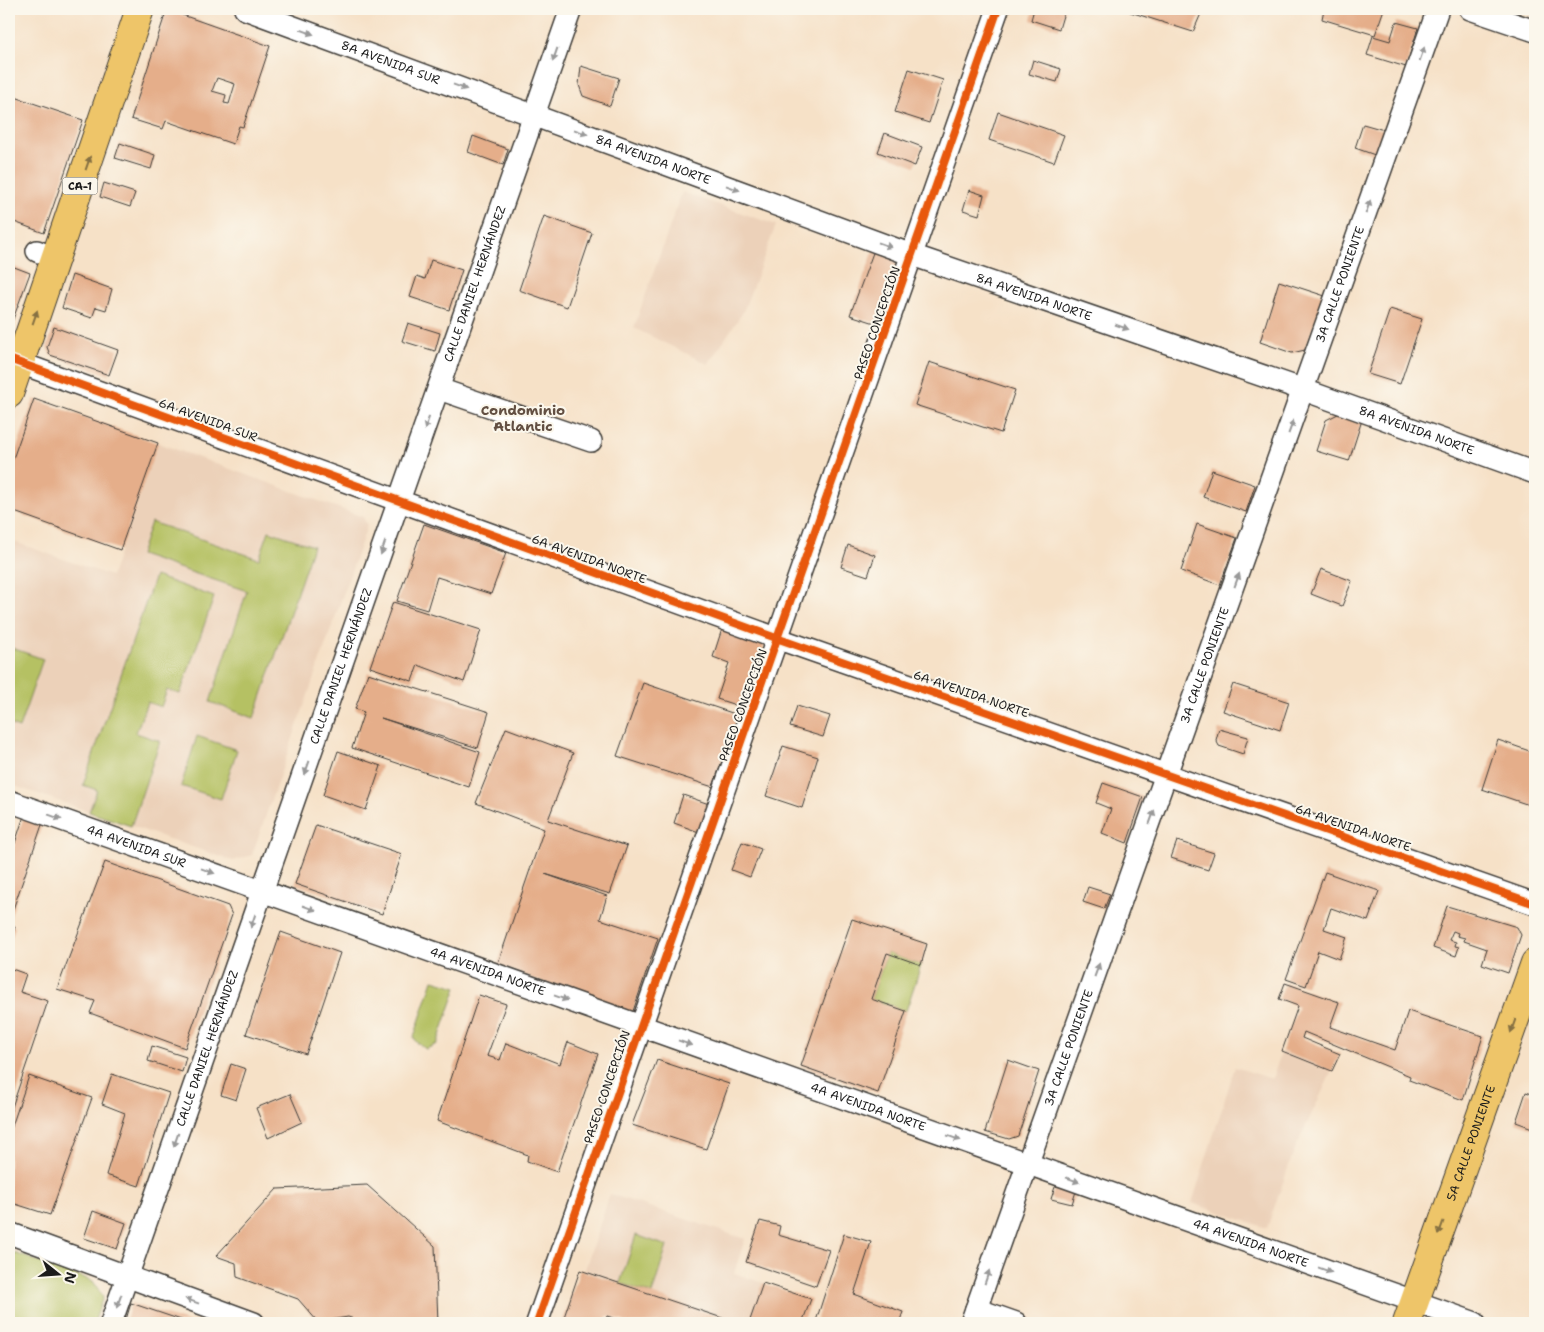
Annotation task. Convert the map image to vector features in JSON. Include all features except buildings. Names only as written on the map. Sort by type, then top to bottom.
[{"type":"main road","name":"CA-1","points":[[9,394],[14,361],[46,254],[140,9]]},
{"type":"main road","name":"5A CALLE PONIENTE","points":[[1411,1313],[1535,963]]},
{"type":"street","name":"8A AVENIDA SUR","points":[[245,9],[535,115]]},
{"type":"street","name":"CALLE DANIEL HERNÁNDEZ","points":[[111,1323],[264,891],[571,9]]},
{"type":"street","name":"PASEO CONCEPCIÓN","points":[[537,1323],[639,1026],[779,639],[998,9]]},
{"type":"street","name":"3A CALLE PONIENTE","points":[[974,1316],[1438,9]]},
{"type":"street","points":[[1470,9],[1535,31]]},
{"type":"street","name":"8A AVENIDA NORTE","points":[[535,115],[912,255],[1304,390],[1535,473]]},
{"type":"street","name":"6A AVENIDA SUR","points":[[14,361],[399,502]]},
{"type":"street","points":[[439,389],[591,441]]},
{"type":"street","name":"6A AVENIDA NORTE","points":[[399,502],[779,639],[1535,904]]},
{"type":"street","name":"4A AVENIDA SUR","points":[[9,801],[264,891]]},
{"type":"street","name":"4A AVENIDA NORTE","points":[[264,891],[1027,1164],[1411,1313],[1475,1323]]},
{"type":"street","points":[[9,1233],[127,1278],[254,1323]]},
{"type":"street","points":[[974,1316],[1016,1323]]},
{"type":"shaded area","points":[[682,192],[776,225],[743,312],[708,364],[634,328]]},
{"type":"shaded area","points":[[158,443],[363,517],[367,526],[252,855],[233,861],[9,784],[9,540],[111,576]]},
{"type":"shaded area","points":[[1282,1051],[1332,1071],[1294,1151],[1267,1228],[1192,1203],[1235,1067],[1272,1079]]},
{"type":"shaded area","points":[[610,1194],[745,1239],[734,1273],[763,1283],[749,1323],[739,1323],[584,1272]]},
{"type":"green space","points":[[151,522],[259,559],[269,531],[313,546],[254,718],[210,702],[247,591],[140,555]]},
{"type":"green space","points":[[155,576],[214,597],[180,694],[167,690],[161,707],[147,702],[136,733],[160,741],[131,826],[89,812],[97,790],[83,785]]},
{"type":"green space","points":[[9,647],[43,659],[19,728],[9,724]]},
{"type":"green space","points":[[197,736],[237,750],[221,799],[181,786]]},
{"type":"green space","points":[[887,953],[921,965],[906,1011],[871,999]]},
{"type":"green space","points":[[433,980],[457,987],[437,1044],[426,1049],[416,1042],[414,1037]]},
{"type":"green space","points":[[636,1235],[667,1246],[652,1294],[620,1283]]},
{"type":"green space","points":[[9,1251],[93,1281],[103,1297],[94,1323],[9,1323]]},
{"type":"cycle path","points":[[537,1323],[998,9]]},
{"type":"cycle path","points":[[9,359],[779,639],[1535,904]]},
{"type":"district","name":"Condominio Atlantic","points":[[523,418]]}]
